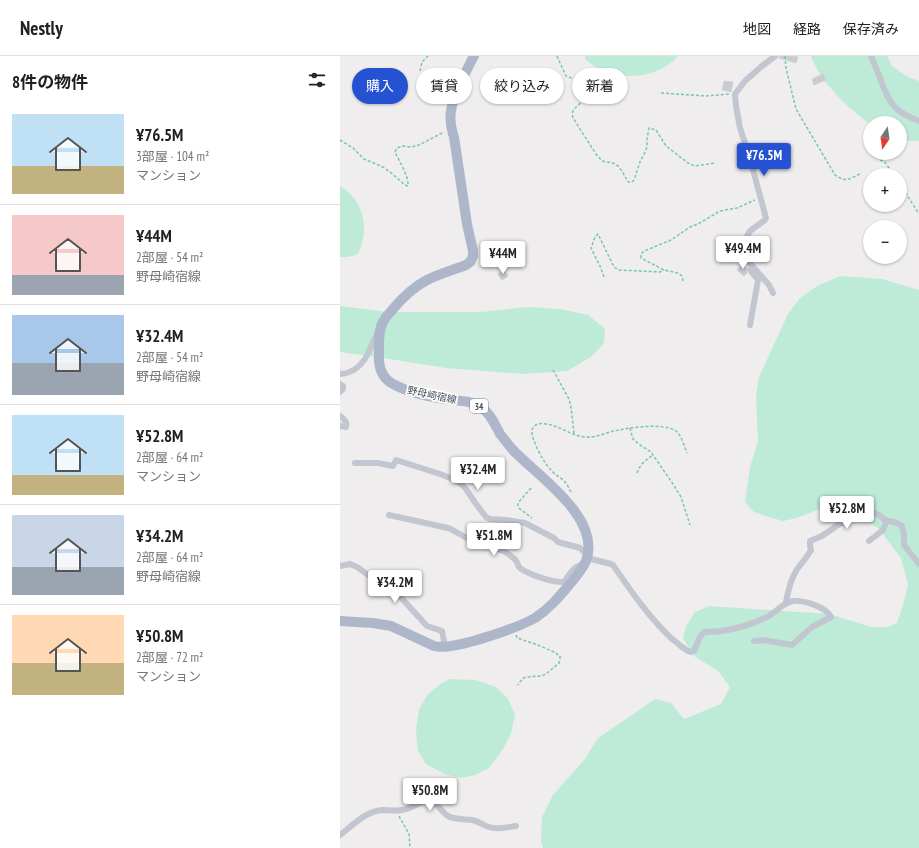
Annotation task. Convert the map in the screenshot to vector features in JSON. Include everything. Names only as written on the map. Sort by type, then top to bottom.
[{"type":"main road","name":"野母崎宿線","points":[[474,56],[464,75],[451,107],[451,129],[454,137],[473,256],[466,265],[427,280],[411,291],[396,306],[383,322],[380,332],[379,364],[381,371],[394,385],[412,392],[468,402],[483,408],[513,450],[551,484],[573,508],[583,526],[586,535],[588,543],[586,559]]},
{"type":"main road","points":[[340,621],[373,623],[391,626],[439,647],[474,641],[524,624],[544,612],[578,575],[586,559]]},
{"type":"street","points":[[750,325],[758,280],[747,264],[744,244],[750,231],[766,218],[740,128],[735,94],[745,81],[775,56]]},
{"type":"street","points":[[871,56],[892,104],[902,113],[919,122]]},
{"type":"street","points":[[746,259],[769,285],[773,293]]},
{"type":"street","points":[[340,374],[352,372],[362,363],[368,355],[373,340],[380,332]]},
{"type":"street","points":[[340,384],[344,389],[340,392]]},
{"type":"street","points":[[340,416],[347,423],[346,427],[340,426]]},
{"type":"street","points":[[355,463],[378,463],[393,466],[396,460],[453,479],[466,489],[486,517],[495,520],[525,523],[554,538],[558,542],[580,548],[586,559]]},
{"type":"street","points":[[786,602],[788,588],[796,571],[811,550],[810,541],[822,536],[838,525],[865,511],[872,511],[885,520],[902,526],[904,545],[919,564]]},
{"type":"street","points":[[389,515],[456,531],[466,538],[490,545],[505,552],[511,556],[521,568],[532,574],[555,582],[564,582],[571,572],[586,559],[611,564],[630,591],[659,626],[684,649],[691,652],[694,651],[704,632],[721,632],[737,628],[766,617],[786,602],[799,601],[814,604],[831,617],[812,627],[792,645],[763,640],[754,641]]},
{"type":"street","points":[[869,541],[883,530],[888,520]]},
{"type":"street","points":[[340,566],[350,564],[357,567],[385,587],[395,591],[427,626],[442,631],[445,646]]},
{"type":"street","points":[[340,835],[372,812],[381,810],[397,811],[408,809],[425,801],[435,803],[446,815],[455,819],[471,820],[490,828],[516,826]]},
{"type":"path","points":[[421,68],[422,62],[428,56]]},
{"type":"path","points":[[557,56],[566,76],[579,81],[583,88],[583,102],[573,110],[573,118],[602,161],[613,163],[618,166],[628,182],[632,182],[634,180],[647,147],[649,128],[656,130],[666,146],[688,163],[695,166],[715,163]]},
{"type":"path","points":[[786,56],[786,68],[796,109],[835,175],[842,180],[849,180],[860,174]]},
{"type":"path","points":[[661,93],[706,96],[735,94]]},
{"type":"path","points":[[340,140],[353,148],[364,159],[383,167],[408,186],[405,174],[394,152],[397,148],[403,146],[419,146],[451,129]]},
{"type":"path","points":[[880,160],[884,161],[889,168]]},
{"type":"path","points":[[907,195],[919,214]]},
{"type":"path","points":[[683,281],[682,276],[678,273],[664,270],[641,258],[641,254],[644,251],[671,240],[690,227],[720,211],[736,208],[761,198]]},
{"type":"path","points":[[604,277],[591,248],[595,237],[598,234],[614,267],[618,270],[660,272],[664,270]]},
{"type":"path","points":[[553,370],[569,399],[574,434]]},
{"type":"path","points":[[573,508],[574,502],[571,492],[565,482],[546,465],[537,448],[532,436],[534,426],[537,424],[541,423],[553,425],[585,437],[594,437],[608,432],[643,426],[665,427],[675,430],[680,436],[687,453]]},
{"type":"path","points":[[630,428],[633,439],[651,452],[674,484],[681,497],[690,525]]},
{"type":"path","points":[[637,473],[639,467],[653,455]]},
{"type":"path","points":[[531,488],[518,503],[518,506],[532,518]]},
{"type":"path","points":[[518,684],[526,677],[541,676],[546,674],[559,662],[560,659],[560,656],[554,652],[517,638],[517,633],[524,624]]},
{"type":"path","points":[[397,811],[409,834],[410,848]]},
{"type":"green space","points":[[585,56],[678,56],[668,65],[657,71],[632,76],[628,76],[628,68],[597,68],[585,59]]},
{"type":"green space","points":[[811,56],[887,56],[892,66],[906,76],[919,81],[919,141],[907,141],[907,116],[863,116],[863,119],[836,94],[815,66]]},
{"type":"green space","points":[[340,186],[355,199],[362,216],[364,226],[362,245],[358,254],[348,257],[340,257]]},
{"type":"green space","points":[[840,276],[882,279],[919,290],[919,848],[543,848],[541,841],[542,817],[553,795],[585,759],[597,739],[655,699],[671,703],[684,719],[721,704],[730,687],[718,671],[694,656],[683,638],[686,626],[695,612],[709,606],[829,614],[872,627],[887,627],[897,623],[908,585],[901,558],[879,529],[857,514],[838,508],[817,510],[797,518],[783,521],[754,512],[745,502],[750,467],[758,441],[756,396],[759,377],[788,314],[800,298],[817,286]]},
{"type":"green space","points":[[340,306],[388,312],[480,312],[528,307],[560,309],[588,315],[605,329],[604,343],[591,357],[567,371],[524,374],[446,368],[340,352]]},
{"type":"green space","points":[[450,679],[475,680],[496,687],[508,699],[515,715],[511,733],[503,749],[489,768],[475,775],[461,778],[444,774],[426,764],[418,751],[416,730],[419,709],[428,694],[442,683]]},
{"type":"building","points":[[779,56],[798,57],[796,63],[779,58]]},
{"type":"building","points":[[823,74],[826,80],[814,85],[812,79]]},
{"type":"building","points":[[724,81],[733,82],[731,92],[722,90]]},
{"type":"building","points":[[742,265],[746,268],[747,273],[744,276],[737,270]]},
{"type":"building","points":[[504,270],[508,276],[502,280],[498,274]]}]
